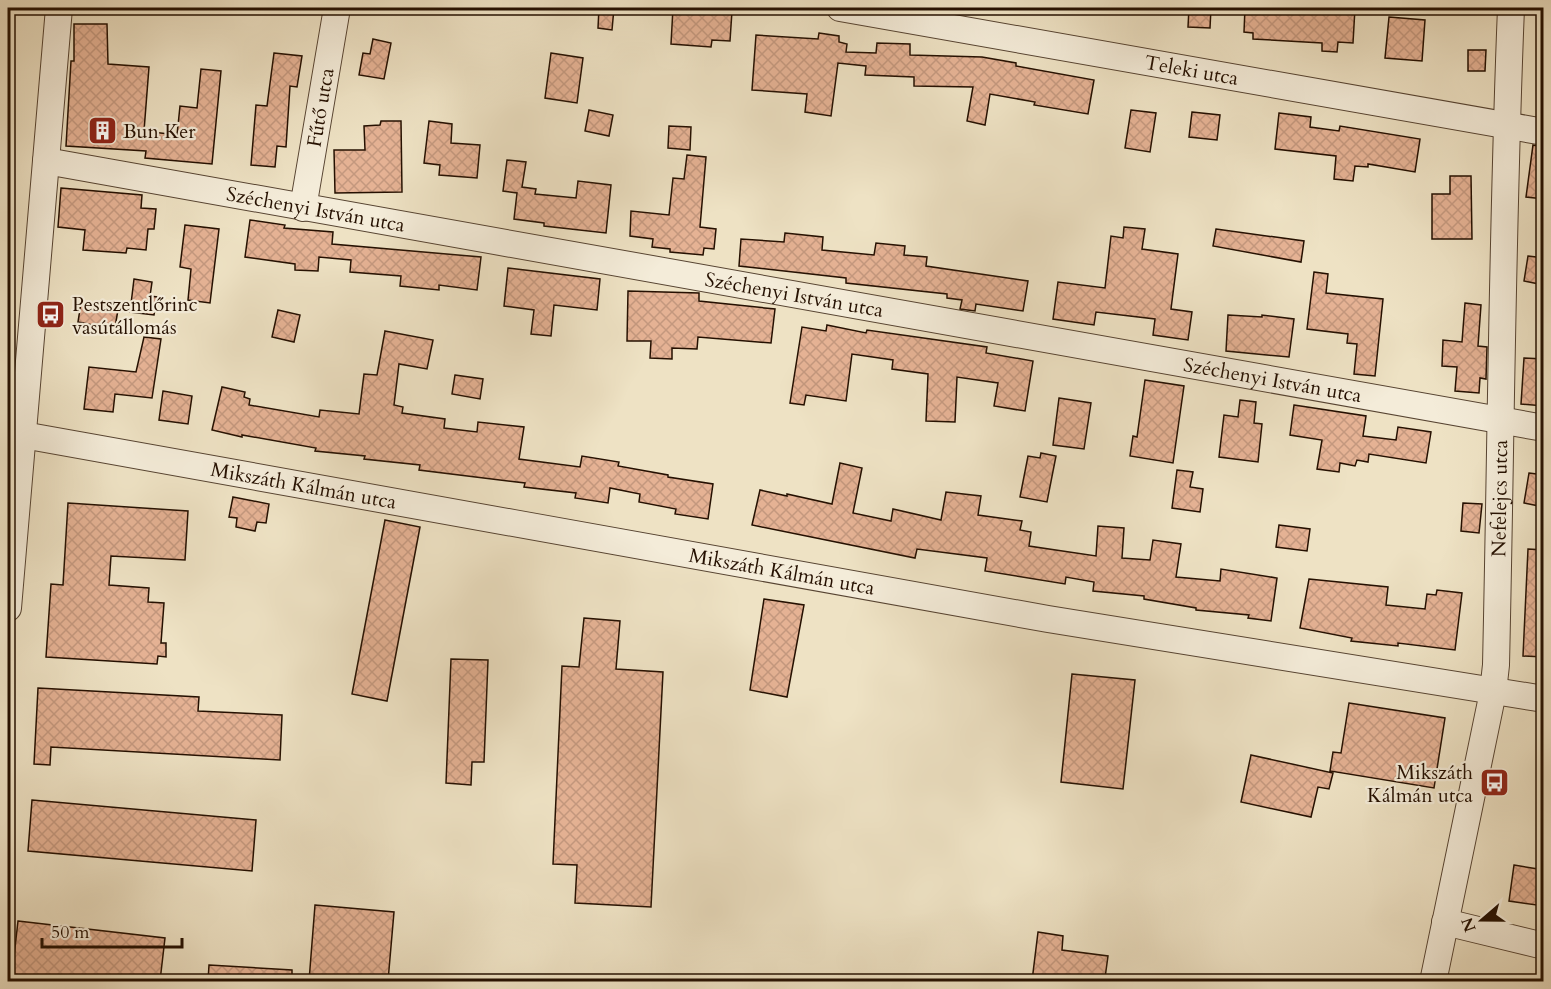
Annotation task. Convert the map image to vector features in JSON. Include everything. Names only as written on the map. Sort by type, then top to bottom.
[{"type":"street","points":[[8,608],[59,8]]},
{"type":"street","name":"Fűtő utca","points":[[303,208],[337,8]]},
{"type":"street","name":"Teleki utca","points":[[840,8],[1544,132]]},
{"type":"street","name":"Nefelejcs utca","points":[[1433,981],[1493,692],[1496,665],[1506,125],[1511,8]]},
{"type":"street","name":"Széchenyi István utca","points":[[46,161],[1544,428]]},
{"type":"street","name":"Mikszáth Kálmán utca","points":[[23,435],[1048,619],[1544,699]]},
{"type":"street","points":[[1445,922],[1544,946]]},
{"type":"building","points":[[599,8],[614,8],[612,30],[598,28]]},
{"type":"building","points":[[673,8],[732,11],[730,41],[712,40],[711,47],[671,44]]},
{"type":"building","points":[[1189,8],[1211,8],[1210,28],[1188,27]]},
{"type":"building","points":[[1245,8],[1355,8],[1353,43],[1338,42],[1337,52],[1322,51],[1322,43],[1253,39],[1253,33],[1244,32]]},
{"type":"building","points":[[1389,17],[1425,20],[1422,61],[1385,58]]},
{"type":"building","points":[[74,24],[107,24],[108,64],[149,67],[144,131],[177,135],[180,106],[197,108],[201,69],[221,71],[212,164],[145,158],[146,151],[66,146],[71,61],[74,61]]},
{"type":"building","points":[[819,33],[839,36],[839,42],[847,44],[846,52],[876,53],[877,43],[910,44],[910,55],[982,57],[1016,63],[1016,66],[1094,80],[1088,114],[1034,105],[1035,102],[990,94],[985,125],[967,121],[973,87],[914,86],[914,77],[865,75],[866,66],[838,63],[831,116],[805,112],[807,94],[752,90],[756,35],[818,39]]},
{"type":"building","points":[[373,39],[391,43],[384,79],[359,75],[363,53],[370,54]]},
{"type":"building","points":[[1468,50],[1486,50],[1485,71],[1468,71]]},
{"type":"building","points":[[274,53],[302,56],[297,87],[290,86],[286,147],[277,146],[275,167],[251,165],[256,105],[267,106]]},
{"type":"building","points":[[551,53],[583,58],[577,103],[545,98]]},
{"type":"building","points":[[589,110],[613,115],[609,136],[585,131]]},
{"type":"building","points":[[1131,110],[1156,113],[1150,152],[1125,148]]},
{"type":"building","points":[[1192,112],[1220,115],[1217,140],[1189,137]]},
{"type":"building","points":[[1279,113],[1311,117],[1310,127],[1339,131],[1340,126],[1420,139],[1415,172],[1368,164],[1368,167],[1355,166],[1353,181],[1334,179],[1336,156],[1275,149]]},
{"type":"building","points":[[381,121],[401,121],[402,192],[335,193],[334,150],[365,150],[364,126],[380,125]]},
{"type":"building","points":[[429,121],[452,124],[451,143],[480,145],[477,178],[439,175],[440,165],[424,163]]},
{"type":"building","points":[[669,126],[691,127],[690,150],[668,148]]},
{"type":"building","points":[[1533,145],[1544,147],[1544,199],[1526,197]]},
{"type":"building","points":[[687,155],[706,157],[700,227],[716,229],[714,249],[704,248],[703,255],[670,252],[670,249],[652,247],[653,239],[630,236],[631,211],[669,215],[673,178],[684,179]]},
{"type":"building","points":[[507,160],[526,162],[522,187],[536,189],[535,194],[576,198],[578,181],[611,185],[606,233],[544,226],[544,223],[514,219],[517,193],[503,191]]},
{"type":"building","points":[[1450,176],[1471,176],[1472,239],[1432,239],[1432,194],[1450,194]]},
{"type":"building","points":[[61,188],[142,195],[141,208],[156,209],[154,229],[148,229],[146,250],[127,248],[126,253],[83,250],[85,230],[58,227]]},
{"type":"building","points":[[250,220],[285,225],[284,228],[333,232],[332,244],[481,257],[477,290],[439,285],[439,290],[400,286],[401,276],[350,272],[351,260],[319,257],[318,271],[295,270],[295,264],[245,257]]},
{"type":"building","points":[[185,225],[219,229],[210,303],[188,300],[191,269],[180,267]]},
{"type":"building","points":[[1124,227],[1145,229],[1142,249],[1178,254],[1171,309],[1192,312],[1188,340],[1153,335],[1155,319],[1096,312],[1094,325],[1053,319],[1058,282],[1105,288],[1111,236],[1123,238]]},
{"type":"building","points":[[1216,229],[1304,241],[1301,262],[1213,246]]},
{"type":"building","points":[[785,233],[823,237],[822,250],[874,255],[876,243],[905,246],[904,255],[927,257],[926,266],[1028,281],[1023,311],[976,304],[975,311],[960,309],[962,300],[947,298],[947,294],[846,283],[846,278],[739,266],[741,239],[784,242]]},
{"type":"building","points":[[1528,256],[1544,258],[1544,285],[1524,281]]},
{"type":"building","points":[[508,268],[600,279],[597,310],[554,305],[551,336],[531,334],[534,310],[504,306]]},
{"type":"building","points":[[1314,272],[1328,274],[1326,293],[1383,299],[1375,376],[1354,374],[1357,344],[1347,343],[1348,334],[1307,329]]},
{"type":"building","points":[[134,279],[152,282],[150,296],[157,297],[154,315],[130,312]]},
{"type":"building","points":[[628,291],[699,293],[699,301],[775,309],[771,343],[698,337],[697,349],[672,348],[672,359],[650,358],[651,341],[627,341]]},
{"type":"building","points":[[81,303],[118,310],[114,333],[97,330],[98,326],[78,322]]},
{"type":"building","points":[[1465,303],[1481,305],[1478,346],[1487,347],[1486,379],[1480,378],[1479,393],[1455,391],[1457,367],[1442,366],[1443,340],[1462,342]]},
{"type":"building","points":[[278,310],[300,315],[294,342],[272,337]]},
{"type":"building","points":[[1228,315],[1262,317],[1262,315],[1294,319],[1289,357],[1226,351]]},
{"type":"building","points":[[827,325],[866,333],[867,330],[987,347],[986,353],[1033,361],[1025,411],[994,406],[998,383],[957,377],[955,422],[926,421],[928,374],[892,369],[893,360],[852,354],[846,401],[806,395],[804,405],[790,403],[802,327],[826,331]]},
{"type":"building","points":[[385,331],[433,340],[427,369],[399,364],[394,405],[403,407],[402,413],[445,419],[444,428],[477,432],[478,422],[524,427],[519,459],[580,467],[582,456],[619,462],[618,466],[668,475],[668,477],[713,484],[708,519],[675,514],[676,509],[639,502],[640,494],[610,488],[608,503],[575,498],[576,493],[524,487],[525,483],[419,470],[420,465],[315,451],[316,448],[212,430],[222,387],[245,392],[244,397],[250,399],[249,405],[319,417],[320,410],[359,414],[364,374],[377,375]]},
{"type":"building","points":[[144,337],[161,339],[152,398],[115,394],[113,412],[84,409],[89,367],[136,372]]},
{"type":"building","points":[[1524,358],[1544,359],[1544,406],[1521,404]]},
{"type":"building","points":[[455,375],[483,379],[480,399],[452,394]]},
{"type":"building","points":[[1145,380],[1184,386],[1173,463],[1130,456],[1133,436],[1137,437]]},
{"type":"building","points":[[163,391],[192,396],[188,424],[159,420]]},
{"type":"building","points":[[1059,398],[1091,403],[1084,449],[1053,445]]},
{"type":"building","points":[[1240,400],[1256,402],[1254,423],[1262,424],[1258,462],[1219,457],[1224,415],[1238,417]]},
{"type":"building","points":[[1294,405],[1366,416],[1363,436],[1396,440],[1398,427],[1431,432],[1426,463],[1369,454],[1368,462],[1357,460],[1355,466],[1340,463],[1339,472],[1317,469],[1322,440],[1290,435]]},
{"type":"building","points":[[1041,453],[1056,456],[1047,502],[1020,497],[1028,456],[1040,458]]},
{"type":"building","points":[[840,463],[862,468],[853,513],[891,521],[893,509],[941,520],[946,492],[981,496],[978,515],[1022,521],[1020,530],[1031,532],[1029,546],[1096,556],[1098,526],[1124,528],[1122,558],[1150,560],[1153,540],[1181,544],[1176,577],[1220,581],[1221,569],[1277,578],[1271,621],[1248,618],[1249,615],[1196,610],[1196,608],[1144,599],[1144,596],[1093,591],[1094,582],[1066,577],[1065,584],[985,571],[987,558],[917,549],[915,558],[752,525],[760,490],[832,504]]},
{"type":"building","points":[[1177,470],[1193,472],[1190,487],[1203,489],[1200,512],[1172,508]]},
{"type":"building","points":[[1529,473],[1544,475],[1544,507],[1524,503]]},
{"type":"building","points":[[233,497],[269,504],[266,523],[257,522],[255,531],[236,527],[237,518],[229,517]]},
{"type":"building","points":[[68,503],[188,511],[185,560],[111,556],[109,585],[149,588],[148,602],[164,603],[161,643],[166,643],[166,657],[158,656],[157,664],[46,657],[51,584],[63,585]]},
{"type":"building","points":[[1463,503],[1482,504],[1479,533],[1461,531]]},
{"type":"building","points":[[385,520],[420,527],[387,701],[352,694]]},
{"type":"building","points":[[1279,525],[1310,529],[1307,551],[1276,547]]},
{"type":"building","points":[[1528,549],[1544,550],[1544,657],[1523,656]]},
{"type":"building","points":[[1309,579],[1388,587],[1386,605],[1425,609],[1427,594],[1436,595],[1437,590],[1462,593],[1455,650],[1398,643],[1398,646],[1351,641],[1352,638],[1300,628]]},
{"type":"building","points":[[764,599],[804,605],[787,697],[750,690]]},
{"type":"building","points":[[584,618],[620,621],[616,669],[663,672],[651,907],[575,903],[577,865],[553,864],[562,666],[579,667]]},
{"type":"building","points":[[451,659],[488,660],[484,762],[472,762],[471,785],[446,783]]},
{"type":"building","points":[[1072,674],[1135,680],[1123,789],[1061,782]]},
{"type":"building","points":[[38,688],[199,697],[198,711],[282,715],[280,760],[51,747],[50,765],[34,764]]},
{"type":"building","points":[[1349,703],[1445,718],[1434,788],[1330,771],[1333,752],[1341,753]]},
{"type":"building","points":[[1251,755],[1333,773],[1329,789],[1318,787],[1311,817],[1241,802]]},
{"type":"building","points":[[32,800],[256,820],[252,871],[28,851]]},
{"type":"building","points":[[1514,865],[1544,870],[1544,906],[1509,901]]},
{"type":"building","points":[[315,905],[394,912],[388,981],[309,981]]},
{"type":"building","points":[[18,921],[165,938],[160,981],[74,981],[12,974]]},
{"type":"building","points":[[1038,932],[1063,936],[1062,950],[1108,956],[1105,978],[1083,976],[1082,981],[1032,981]]},
{"type":"building","points":[[209,965],[292,970],[292,981],[208,981]]},
{"type":"place","name":"Bun Ker","points":[[102,131]]},
{"type":"place","name":"Pestszentlőrinc vasútállomás","points":[[51,315]]},
{"type":"place","name":"Mikszáth Kálmán utca","points":[[1494,783]]}]
